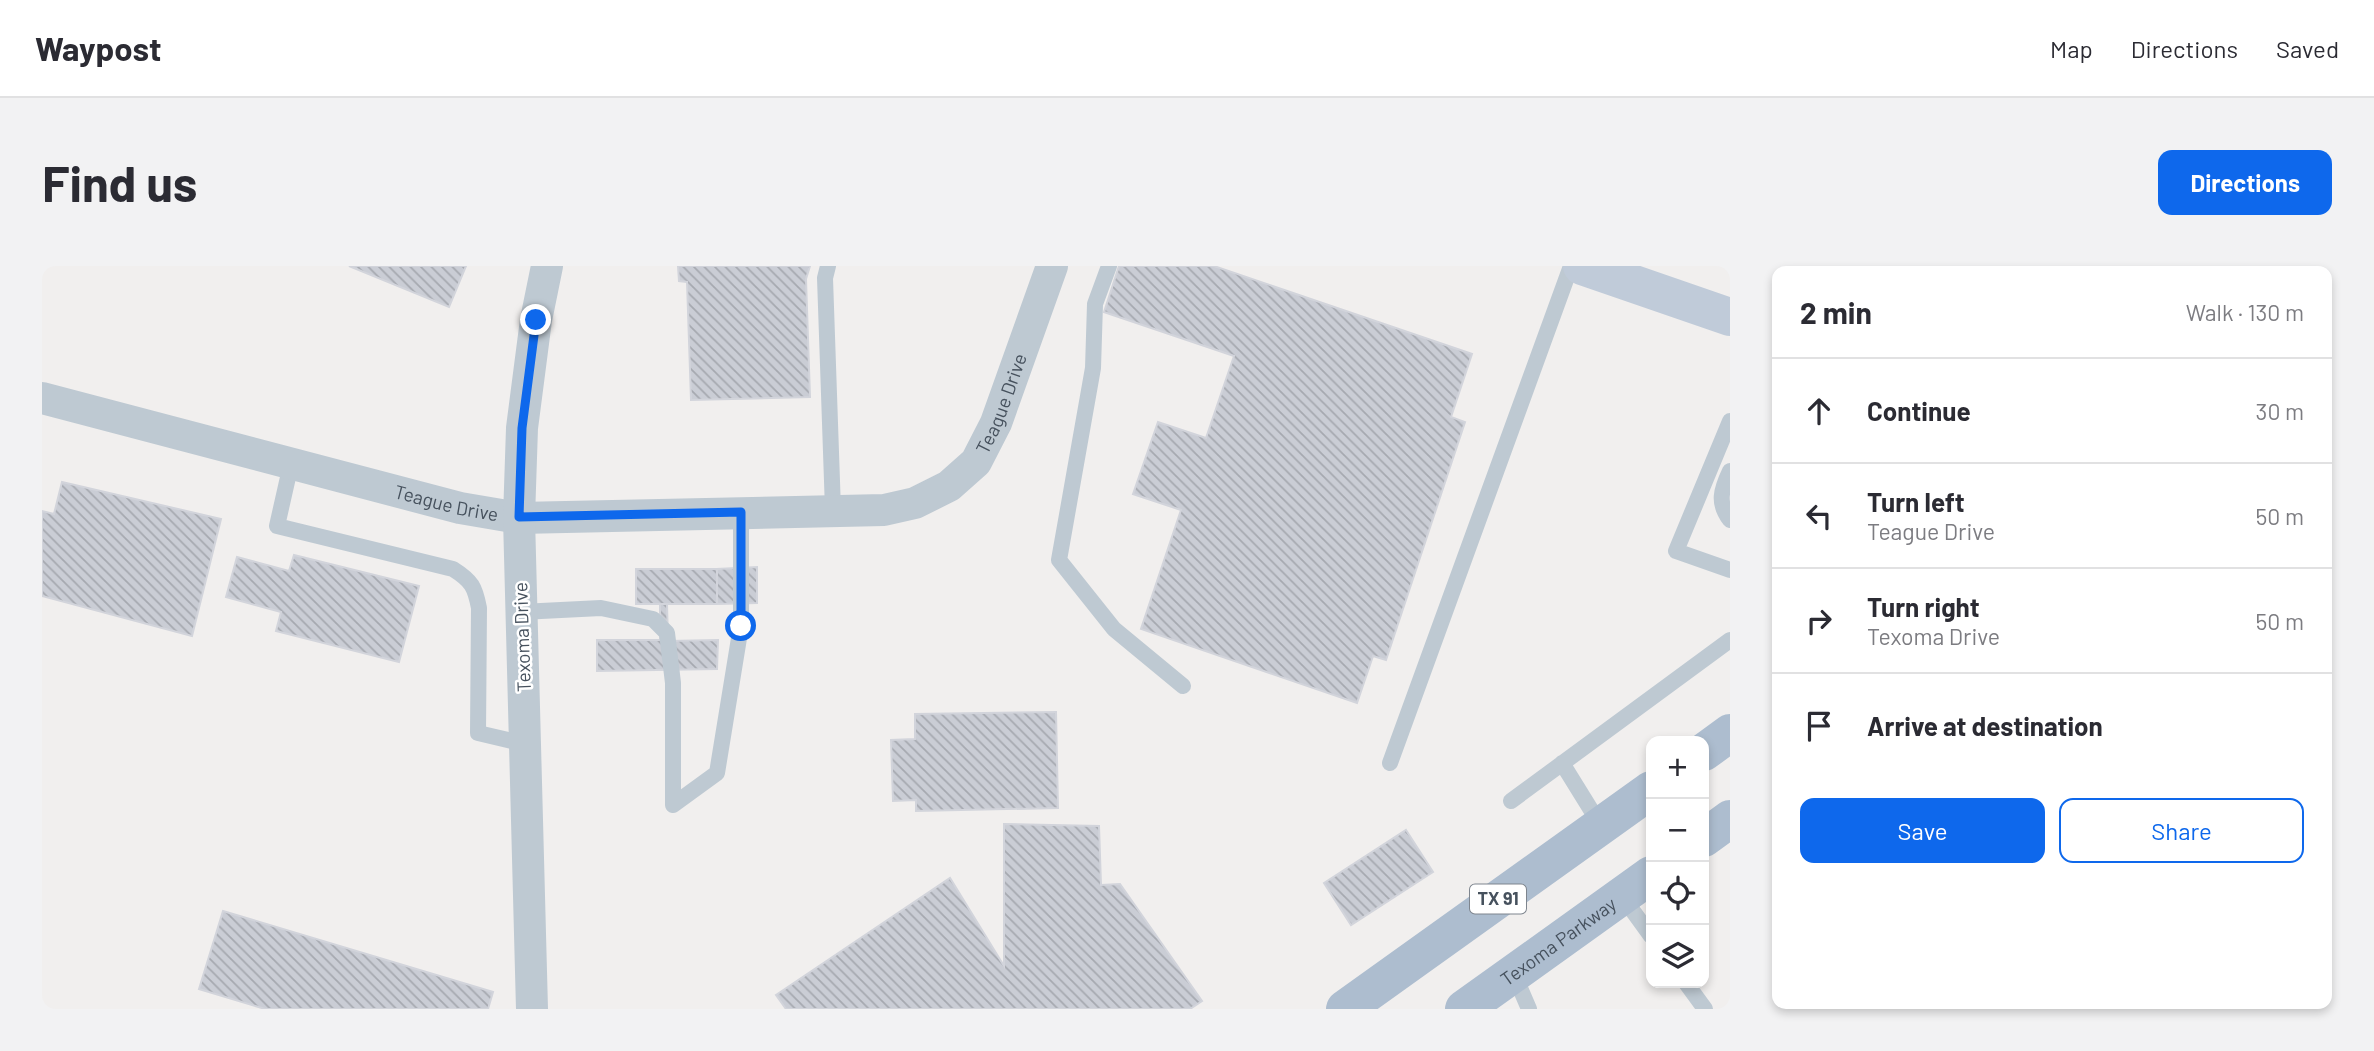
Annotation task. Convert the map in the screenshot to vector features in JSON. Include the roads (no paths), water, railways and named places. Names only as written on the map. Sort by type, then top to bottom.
[{"type":"main road","points":[[1582,266],[1730,317]]},
{"type":"main road","points":[[1709,748],[1730,733]]},
{"type":"main road","name":"TX 91","points":[[1345,1009],[1646,794]]},
{"type":"main road","points":[[1709,834],[1730,819]]},
{"type":"main road","name":"Texoma Parkway","points":[[1464,1009],[1637,886]]},
{"type":"street","name":"Texoma Drive","points":[[532,1009],[519,517],[522,428],[536,320],[547,266]]},
{"type":"street","name":"Teague Drive","points":[[42,398],[460,508],[519,517],[884,510],[915,503],[949,486],[976,462],[996,423],[1052,266]]},
{"type":"lane","points":[[828,266],[825,278],[833,510]]},
{"type":"lane","points":[[1109,266],[1094,304],[1093,368],[1059,560],[1114,629],[1183,686]]},
{"type":"lane","points":[[1390,763],[1571,266]]},
{"type":"lane","points":[[1730,421],[1676,551],[1730,570]]},
{"type":"lane","points":[[291,464],[277,526],[453,569],[466,578],[475,589],[479,608],[478,733],[525,744]]},
{"type":"lane","points":[[1730,471],[1720,498],[1724,513],[1730,520]]},
{"type":"lane","points":[[521,612],[601,608],[653,619],[667,633],[673,683],[673,805],[717,774],[741,626],[741,512]]},
{"type":"lane","points":[[1511,801],[1730,640]]},
{"type":"lane","points":[[1562,763],[1601,826]]},
{"type":"lane","points":[[1637,886],[1648,925]]},
{"type":"lane","points":[[1514,974],[1529,1009]]},
{"type":"lane","points":[[1689,988],[1701,1008]]}]
